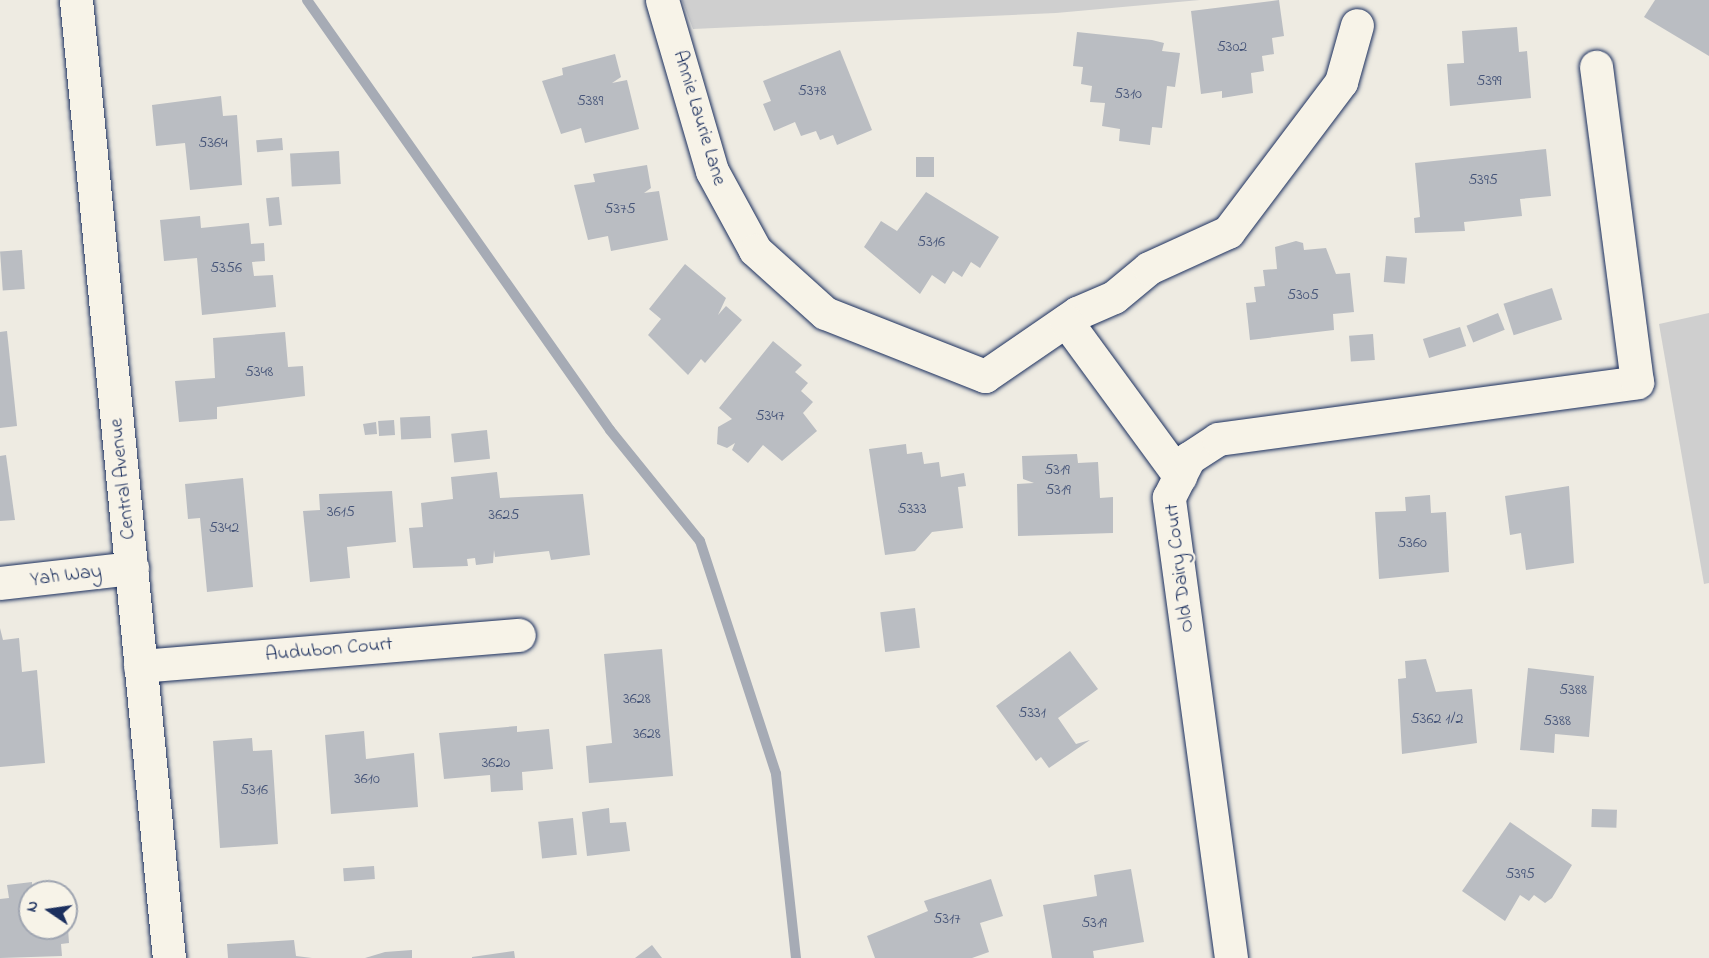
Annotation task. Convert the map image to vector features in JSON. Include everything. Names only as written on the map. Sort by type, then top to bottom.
[{"type":"street","name":"Central Avenue","points":[[76,0],[169,958]]},
{"type":"street","name":"Annie Laurie Lane","points":[[662,0],[711,171],[755,250],[825,313],[985,376],[1066,321]]},
{"type":"street","points":[[1180,477],[1066,321],[1114,297],[1149,268],[1228,232],[1341,82],[1357,25]]},
{"type":"street","name":"Old Dairy Court","points":[[1231,958],[1169,497],[1189,458],[1218,439],[1637,382],[1596,67]]},
{"type":"street","name":"Yah Way","points":[[0,583],[132,568]]},
{"type":"street","name":"Audubon Court","points":[[140,666],[519,635]]},
{"type":"shaded area","points":[[682,0],[1200,0],[1056,13],[693,29]]},
{"type":"shaded area","points":[[1709,313],[1709,583],[1704,584],[1659,324]]},
{"type":"building","points":[[1279,0],[1284,36],[1272,38],[1274,54],[1262,56],[1264,71],[1251,73],[1253,93],[1222,98],[1222,91],[1201,94],[1191,11]]},
{"type":"building","points":[[1655,0],[1709,0],[1709,56],[1644,17]]},
{"type":"building","points":[[1517,27],[1519,52],[1527,51],[1531,98],[1450,106],[1447,64],[1464,63],[1462,31]]},
{"type":"building","points":[[1077,32],[1152,40],[1164,43],[1162,51],[1180,53],[1175,87],[1167,86],[1162,128],[1152,127],[1150,145],[1119,141],[1120,129],[1102,126],[1105,103],[1090,102],[1092,86],[1081,84],[1083,67],[1073,66]]},
{"type":"building","points":[[840,50],[872,130],[837,145],[833,135],[820,140],[816,131],[801,136],[795,122],[774,131],[763,104],[771,101],[763,81]]},
{"type":"building","points":[[615,54],[621,77],[612,83],[627,80],[639,129],[585,143],[581,128],[561,134],[542,81],[563,75],[562,68]]},
{"type":"building","points":[[221,96],[223,116],[237,115],[242,185],[190,190],[185,143],[156,146],[152,105]]},
{"type":"building","points":[[282,138],[283,150],[257,152],[256,140]]},
{"type":"building","points":[[1546,149],[1551,196],[1520,199],[1522,216],[1464,222],[1465,231],[1415,233],[1414,218],[1420,217],[1415,163]]},
{"type":"building","points":[[339,151],[341,184],[292,187],[290,154]]},
{"type":"building","points":[[916,157],[934,157],[934,177],[916,177]]},
{"type":"building","points":[[647,165],[651,188],[644,193],[659,191],[668,240],[611,251],[608,236],[588,240],[574,185],[595,182],[593,174]]},
{"type":"building","points":[[926,192],[999,237],[980,268],[971,262],[962,277],[953,271],[945,284],[932,275],[920,294],[864,247],[881,221],[897,231]]},
{"type":"building","points":[[279,197],[282,225],[269,226],[266,198]]},
{"type":"building","points":[[200,216],[201,228],[249,223],[251,244],[264,243],[265,261],[252,262],[254,276],[273,275],[276,307],[202,315],[197,258],[164,261],[160,220]]},
{"type":"building","points":[[1296,241],[1303,243],[1304,250],[1326,248],[1336,274],[1350,273],[1354,312],[1333,314],[1334,330],[1250,340],[1246,303],[1256,302],[1254,287],[1265,286],[1263,270],[1277,269],[1275,247]]},
{"type":"building","points":[[22,250],[25,289],[3,290],[0,252]]},
{"type":"building","points":[[1386,256],[1407,258],[1405,284],[1384,282]]},
{"type":"building","points":[[685,264],[726,298],[718,315],[726,306],[742,320],[705,363],[701,359],[688,375],[648,335],[661,319],[649,309]]},
{"type":"building","points":[[1552,288],[1562,319],[1514,335],[1503,304]]},
{"type":"building","points":[[1498,313],[1505,330],[1473,342],[1466,326]]},
{"type":"building","points":[[1460,327],[1466,346],[1429,358],[1423,339]]},
{"type":"building","points":[[7,331],[17,426],[0,428],[0,332]]},
{"type":"building","points":[[285,332],[288,367],[303,366],[305,396],[217,407],[217,419],[179,422],[175,381],[215,378],[213,338]]},
{"type":"building","points":[[1373,334],[1375,360],[1351,362],[1349,336]]},
{"type":"building","points":[[773,341],[802,365],[795,372],[808,383],[801,391],[813,402],[803,413],[817,431],[782,461],[763,445],[748,463],[732,450],[735,443],[727,448],[717,444],[718,427],[732,419],[719,408]]},
{"type":"building","points":[[430,416],[431,438],[401,440],[400,418]]},
{"type":"building","points":[[394,420],[395,435],[379,436],[378,421]]},
{"type":"building","points":[[376,422],[377,434],[365,435],[363,424]]},
{"type":"building","points":[[487,430],[490,459],[454,463],[451,434]]},
{"type":"building","points":[[906,444],[907,454],[922,452],[924,464],[939,462],[941,477],[964,473],[966,486],[958,487],[963,528],[932,532],[915,551],[885,555],[869,449]]},
{"type":"building","points":[[1077,454],[1078,463],[1098,462],[1100,498],[1113,497],[1113,533],[1018,536],[1017,484],[1034,483],[1023,479],[1022,456]]},
{"type":"building","points":[[6,455],[15,520],[0,521],[0,456]]},
{"type":"building","points":[[497,472],[500,498],[583,494],[590,555],[551,560],[549,551],[495,557],[494,550],[493,563],[476,565],[475,558],[467,559],[468,566],[413,568],[409,528],[423,527],[421,503],[453,499],[451,477]]},
{"type":"building","points":[[243,478],[253,587],[207,592],[200,518],[188,519],[185,484]]},
{"type":"building","points":[[1569,486],[1574,563],[1526,570],[1521,533],[1510,535],[1505,496]]},
{"type":"building","points":[[392,491],[396,542],[347,547],[350,578],[310,582],[303,511],[320,510],[319,494]]},
{"type":"building","points":[[1430,495],[1431,513],[1446,512],[1449,572],[1379,579],[1375,512],[1406,511],[1405,497]]},
{"type":"building","points":[[915,608],[920,648],[885,652],[880,612]]},
{"type":"building","points":[[0,628],[3,640],[19,638],[22,672],[37,670],[45,763],[0,767]]},
{"type":"building","points":[[662,649],[673,776],[589,783],[586,746],[612,743],[604,654]]},
{"type":"building","points":[[1070,651],[1098,689],[1058,718],[1076,744],[1090,740],[1049,768],[1041,757],[1036,761],[996,706]]},
{"type":"building","points":[[1426,659],[1436,692],[1472,689],[1477,743],[1402,754],[1398,679],[1406,678],[1405,661]]},
{"type":"building","points":[[1528,668],[1594,676],[1589,737],[1555,734],[1554,753],[1520,750]]},
{"type":"building","points":[[517,726],[517,732],[549,729],[553,769],[522,772],[523,790],[491,792],[490,775],[444,779],[439,733]]},
{"type":"building","points":[[364,731],[366,759],[414,753],[418,807],[331,814],[325,735]]},
{"type":"building","points":[[252,738],[253,751],[272,750],[278,844],[220,848],[213,741]]},
{"type":"building","points":[[609,808],[610,823],[626,822],[630,851],[587,856],[582,812]]},
{"type":"building","points":[[1592,809],[1617,810],[1616,828],[1591,827]]},
{"type":"building","points":[[573,818],[577,855],[542,858],[538,822]]},
{"type":"building","points":[[1510,822],[1572,865],[1552,898],[1545,903],[1534,895],[1529,901],[1520,895],[1505,921],[1462,891]]},
{"type":"building","points":[[374,866],[375,879],[344,881],[343,868]]},
{"type":"building","points":[[1131,869],[1144,942],[1093,951],[1094,958],[1052,958],[1043,905],[1097,896],[1094,875]]},
{"type":"building","points":[[991,879],[1003,916],[980,923],[989,952],[972,958],[875,958],[867,936],[928,911],[924,901]]},
{"type":"building","points":[[18,884],[18,940],[69,940],[69,943],[61,944],[62,956],[0,958],[0,899],[9,898],[7,885]]},
{"type":"building","points":[[294,940],[296,956],[312,958],[228,958],[227,944]]},
{"type":"building","points":[[652,945],[662,958],[635,958]]},
{"type":"building","points":[[412,950],[412,958],[365,958],[385,952]]},
{"type":"building","points":[[514,951],[515,958],[472,958],[472,957]]},
{"type":"waterway","points":[[307,0],[610,430],[700,541],[776,774],[796,958]]}]
